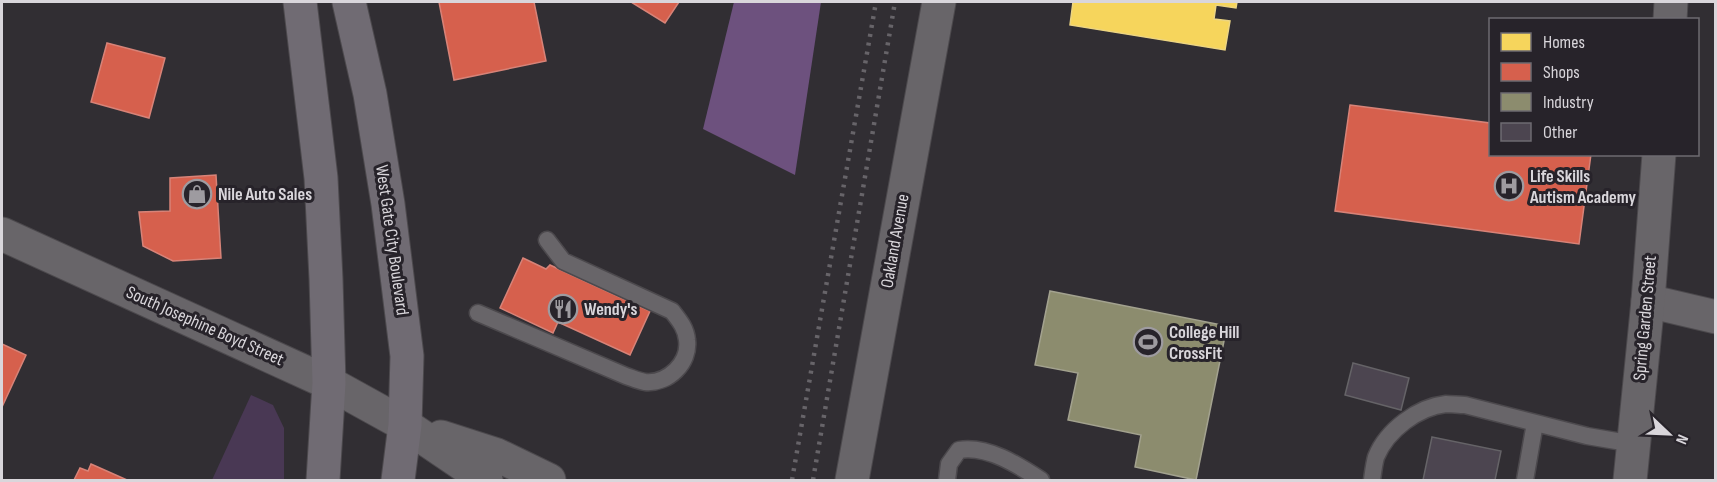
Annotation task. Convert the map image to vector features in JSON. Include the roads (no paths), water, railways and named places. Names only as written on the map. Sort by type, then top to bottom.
[{"type":"main road","points":[[300,2],[321,178],[329,382],[323,480]]},
{"type":"main road","name":"West Gate City Boulevard","points":[[350,2],[370,94],[388,204],[407,356],[405,425],[398,480]]},
{"type":"main road","name":"Oakland Avenue","points":[[852,480],[939,2]]},
{"type":"main road","points":[[1670,18],[1671,2]]},
{"type":"main road","name":"Spring Garden Street","points":[[1630,480],[1648,301],[1659,156]]},
{"type":"main road","name":"South Josephine Boyd Street","points":[[2,234],[329,382],[405,425],[486,480]]},
{"type":"main road","points":[[1648,301],[1716,317]]},
{"type":"main road","name":"South Josephine Boyd Street","points":[[405,425],[497,455],[549,480]]},
{"type":"lane","points":[[478,313],[645,382],[660,380],[673,373],[688,351],[688,345],[682,323],[672,311],[563,261],[547,240]]},
{"type":"lane","points":[[1372,480],[1376,457],[1389,436],[1422,411],[1446,404],[1466,405],[1587,436],[1634,444]]},
{"type":"lane","points":[[1525,480],[1535,423]]},
{"type":"lane","points":[[947,480],[949,464],[958,450],[972,448],[1017,464],[1041,480]]},
{"type":"railway","points":[[792,480],[876,2]]},
{"type":"railway","points":[[813,480],[895,2]]},
{"type":"place","name":"Life Skills Autism Academy","points":[[1509,186]]},
{"type":"place","name":"Nile Auto Sales","points":[[197,194]]},
{"type":"place","name":"Wendy's","points":[[563,309]]},
{"type":"place","name":"College Hill CrossFit","points":[[1148,342]]}]
